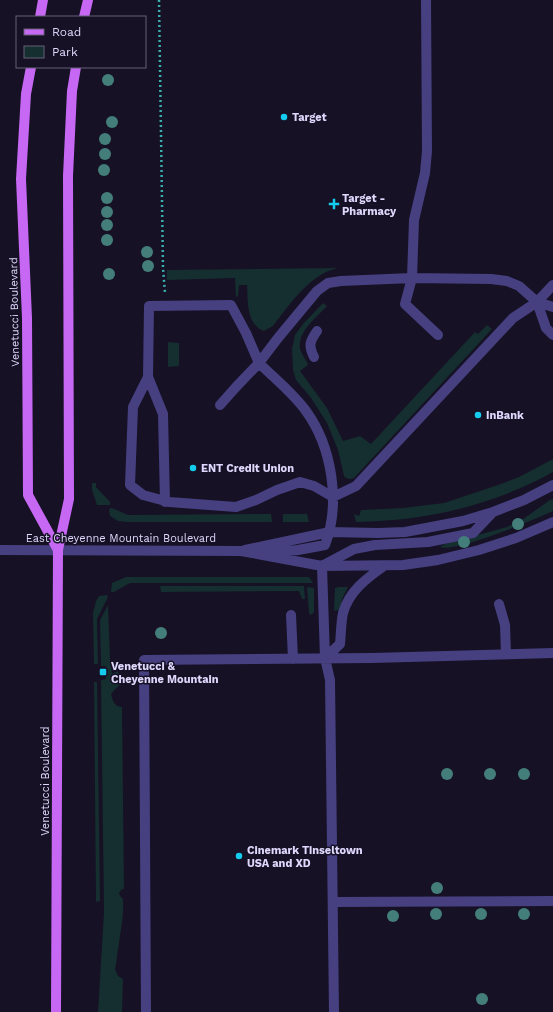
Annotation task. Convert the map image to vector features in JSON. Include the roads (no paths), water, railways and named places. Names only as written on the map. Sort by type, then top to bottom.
[{"type":"main road","points":[[40,16],[42,0]]},
{"type":"main road","points":[[84,16],[88,0]]},
{"type":"main road","name":"Venetucci Boulevard","points":[[31,68],[26,94],[21,179],[27,318],[28,495],[58,550]]},
{"type":"main road","name":"Venetucci Boulevard","points":[[56,1012],[58,550],[68,499],[68,176],[72,91],[76,68]]},
{"type":"street","points":[[426,0],[426,173],[414,220],[412,278],[405,304],[438,334]]},
{"type":"street","points":[[220,405],[259,363],[317,291],[328,283],[341,281],[412,278],[491,278],[507,281],[519,286],[537,302],[553,307]]},
{"type":"street","points":[[333,496],[356,486],[513,318],[537,302],[553,285]]},
{"type":"street","points":[[537,302],[546,328],[553,335]]},
{"type":"street","points":[[165,502],[163,414],[148,377],[149,306],[231,305],[246,333],[259,363],[297,399],[307,412],[323,444],[330,467],[333,496],[330,532]]},
{"type":"street","points":[[314,357],[310,348],[311,339],[317,331]]},
{"type":"street","points":[[148,377],[133,407],[130,485],[142,495],[165,502],[236,507],[300,482],[314,486],[333,496]]},
{"type":"street","name":"East Cheyenne Mountain Boulevard","points":[[241,551],[330,532],[405,532],[463,521],[493,512],[524,500],[553,485]]},
{"type":"street","name":"East Cheyenne Mountain Boulevard","points":[[322,566],[354,549],[375,545],[428,542],[473,533],[493,512]]},
{"type":"street","name":"East Cheyenne Mountain Boulevard","points":[[0,550],[241,551],[322,566],[403,565],[438,560],[479,550],[516,538],[553,522]]},
{"type":"street","name":"East Cheyenne Mountain Boulevard","points":[[259,554],[298,550],[325,545],[330,532]]},
{"type":"street","points":[[325,658],[340,644],[343,613],[348,600],[365,578],[385,565]]},
{"type":"street","points":[[322,566],[325,658],[330,680],[334,1012]]},
{"type":"street","points":[[499,604],[504,625],[506,654]]},
{"type":"street","points":[[291,615],[293,659]]},
{"type":"street","points":[[146,1012],[144,660],[293,659],[553,653]]},
{"type":"street","points":[[333,902],[553,901]]},
{"type":"place","name":"Target","points":[[284,117]]},
{"type":"place","name":"Target - Pharmacy","points":[[334,204]]},
{"type":"place","name":"InBank","points":[[478,415]]},
{"type":"place","name":"ENT Credit Union","points":[[193,468]]},
{"type":"place","name":"Venetucci & Cheyenne Mountain","points":[[103,672]]},
{"type":"place","name":"Cinemark Tinseltown USA and XD","points":[[239,856]]}]
